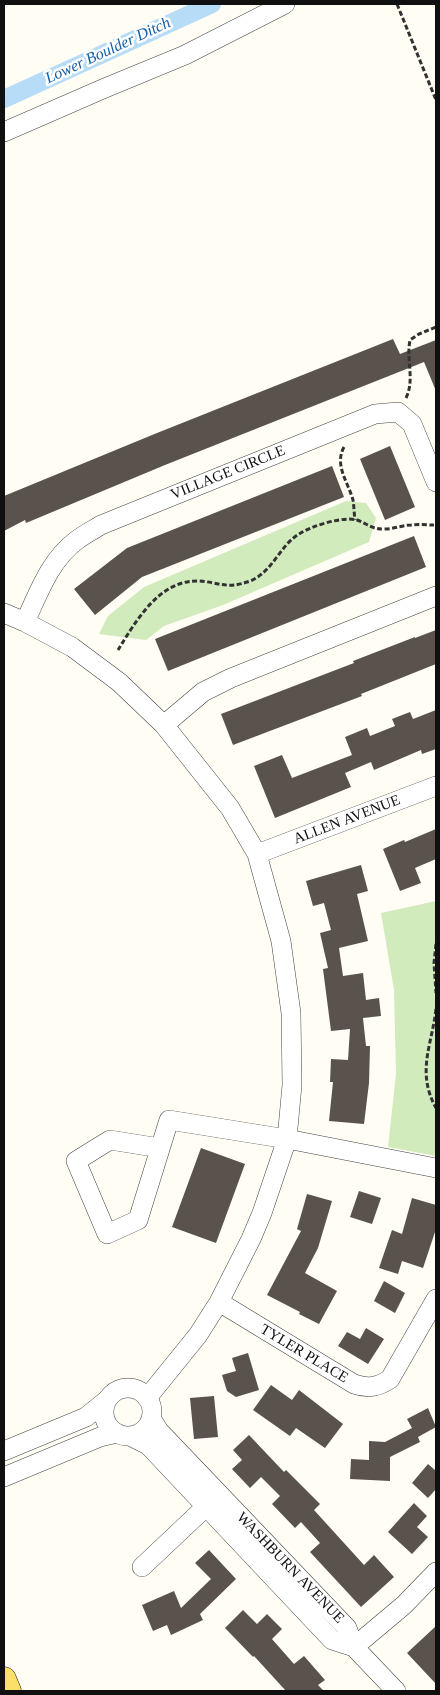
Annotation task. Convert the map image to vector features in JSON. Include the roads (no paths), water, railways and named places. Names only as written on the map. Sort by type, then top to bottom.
[{"type":"main road","points":[[4,1679],[8,1691]]},
{"type":"street","points":[[4,132],[184,56],[285,4]]},
{"type":"street","name":"VILLAGE CIRCLE","points":[[25,622],[45,577],[61,555],[77,540],[101,525],[375,414],[398,412],[412,424],[436,482]]},
{"type":"street","points":[[164,725],[204,692],[231,678],[436,596]]},
{"type":"street","points":[[4,613],[72,647],[118,682],[164,725],[230,808],[257,854],[281,941],[291,1013],[292,1085],[287,1139],[258,1222],[219,1302],[198,1335],[147,1398]]},
{"type":"street","name":"ALLEN AVENUE","points":[[257,854],[436,786]]},
{"type":"street","points":[[160,1148],[110,1140],[76,1161],[107,1234],[138,1220],[169,1120],[287,1139],[436,1168]]},
{"type":"street","name":"TYLER PLACE","points":[[219,1302],[354,1384],[362,1387],[378,1386],[390,1379],[436,1299]]},
{"type":"street","points":[[4,1451],[86,1417],[118,1389],[134,1388],[141,1392],[147,1398],[152,1411],[151,1418],[143,1430],[100,1437],[4,1478]]},
{"type":"street","points":[[107,1400],[104,1407],[104,1415],[111,1429],[123,1434]]},
{"type":"street","name":"WASHBURN AVENUE","points":[[151,1418],[159,1431],[346,1628],[354,1647]]},
{"type":"street","name":"WASHBURN AVENUE","points":[[123,1434],[148,1445],[205,1508],[332,1640],[354,1647]]},
{"type":"street","points":[[142,1567],[220,1494]]},
{"type":"street","points":[[396,1691],[354,1647],[404,1605],[436,1572]]},
{"type":"waterway","name":"Lower Boulder Ditch","points":[[4,99],[212,4]]}]
